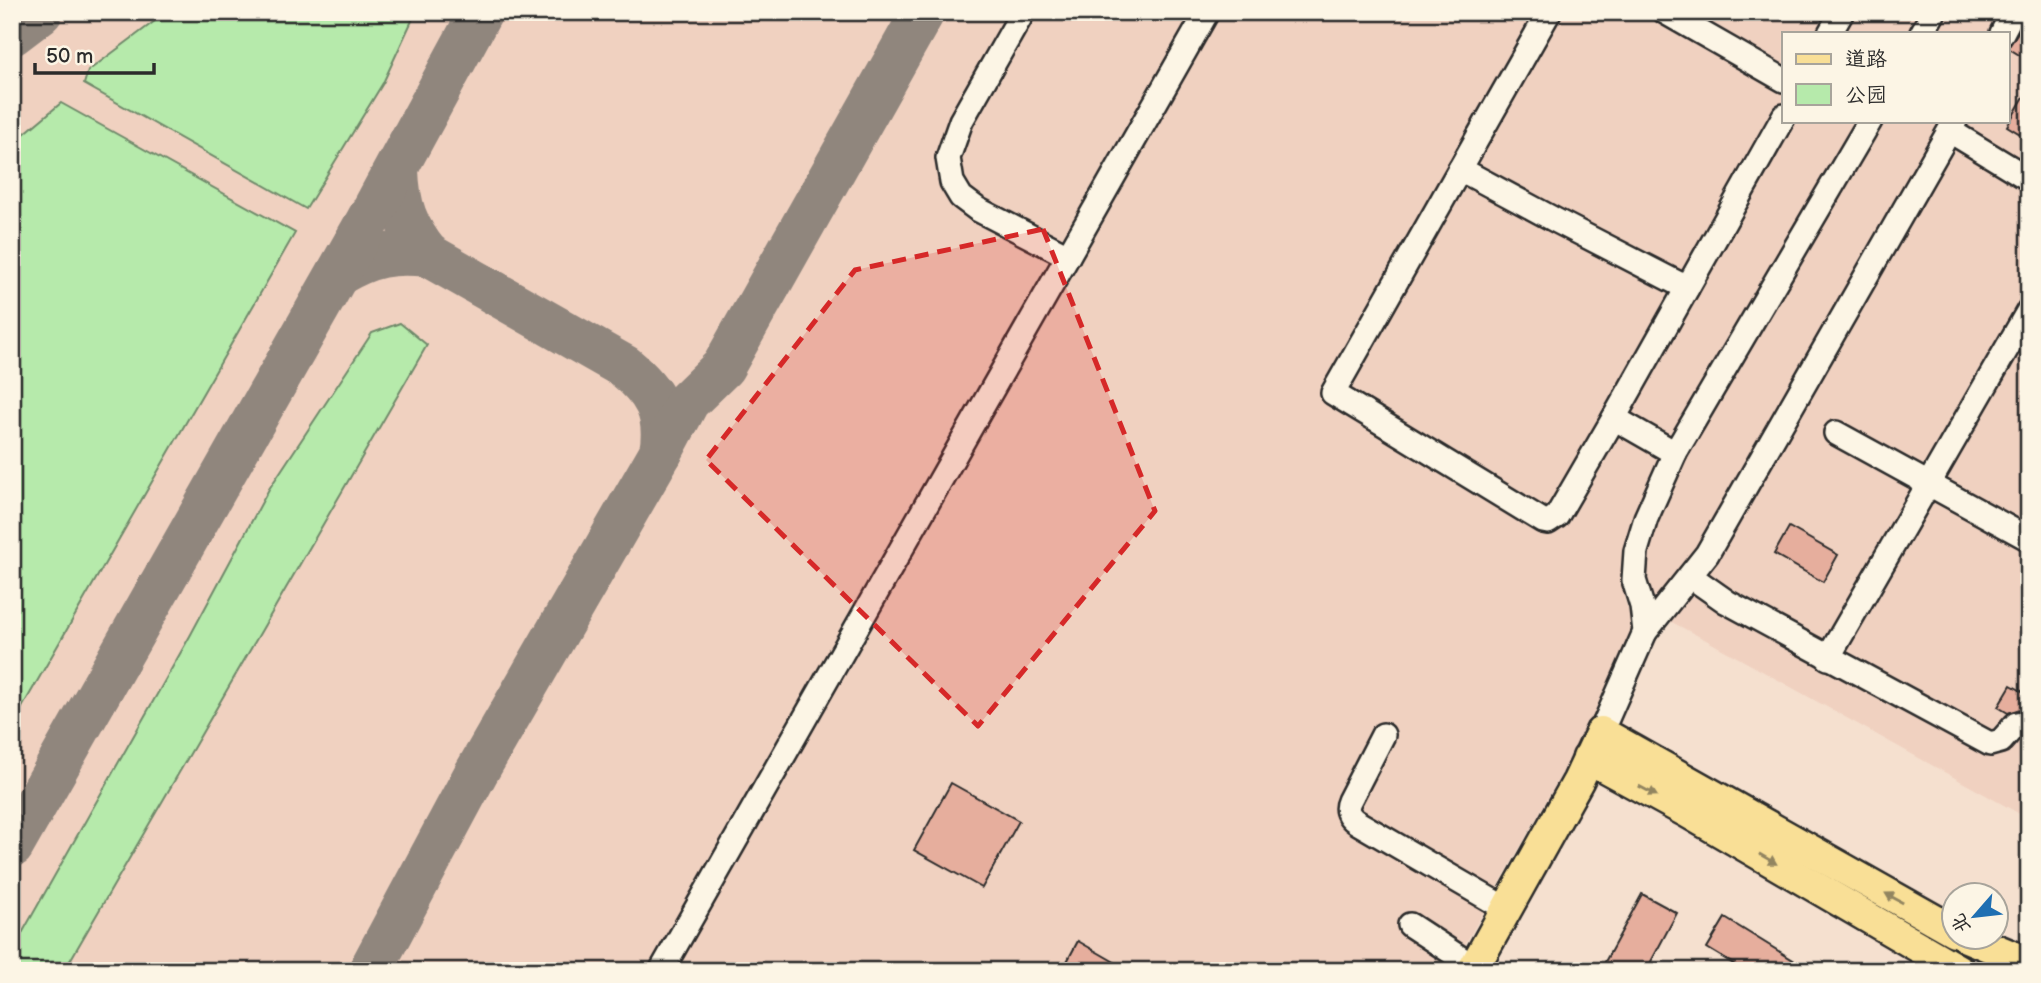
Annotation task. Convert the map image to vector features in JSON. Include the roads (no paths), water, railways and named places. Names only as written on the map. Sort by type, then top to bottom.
[{"type":"main road","points":[[1465,968],[1578,781],[1601,732],[1940,923]]},
{"type":"main road","points":[[1465,968],[1496,903],[1567,775],[1588,758]]},
{"type":"main road","points":[[1588,758],[1687,812],[1960,971]]},
{"type":"main road","points":[[2000,951],[2029,963]]},
{"type":"lane","points":[[1023,12],[961,121],[948,158],[951,182],[961,197],[977,209],[1068,256]]},
{"type":"lane","points":[[661,971],[1207,12]]},
{"type":"lane","points":[[1549,12],[1333,393],[1542,521],[1548,522],[1556,516],[1782,120]]},
{"type":"lane","points":[[1665,12],[1782,79]]},
{"type":"lane","points":[[1831,32],[1842,12]]},
{"type":"lane","points":[[1923,32],[1934,12]]},
{"type":"lane","points":[[2002,32],[2012,12]]},
{"type":"lane","points":[[1645,632],[1642,606],[1634,580],[1636,551],[1646,518],[1675,453],[1869,122]]},
{"type":"lane","points":[[1601,732],[1645,632],[1707,554],[1952,126],[2029,178]]},
{"type":"lane","points":[[1460,169],[1687,288]]},
{"type":"lane","points":[[1828,658],[1929,483],[2020,346],[2029,310]]},
{"type":"lane","points":[[1614,418],[1675,453]]},
{"type":"lane","points":[[1836,433],[2029,539]]},
{"type":"lane","points":[[1690,576],[1727,602],[1990,744],[2001,741],[2015,724],[2029,726]]},
{"type":"lane","points":[[1383,735],[1347,806],[1348,813],[1354,821],[1496,903]]},
{"type":"lane","points":[[1410,925],[1465,968]]}]
